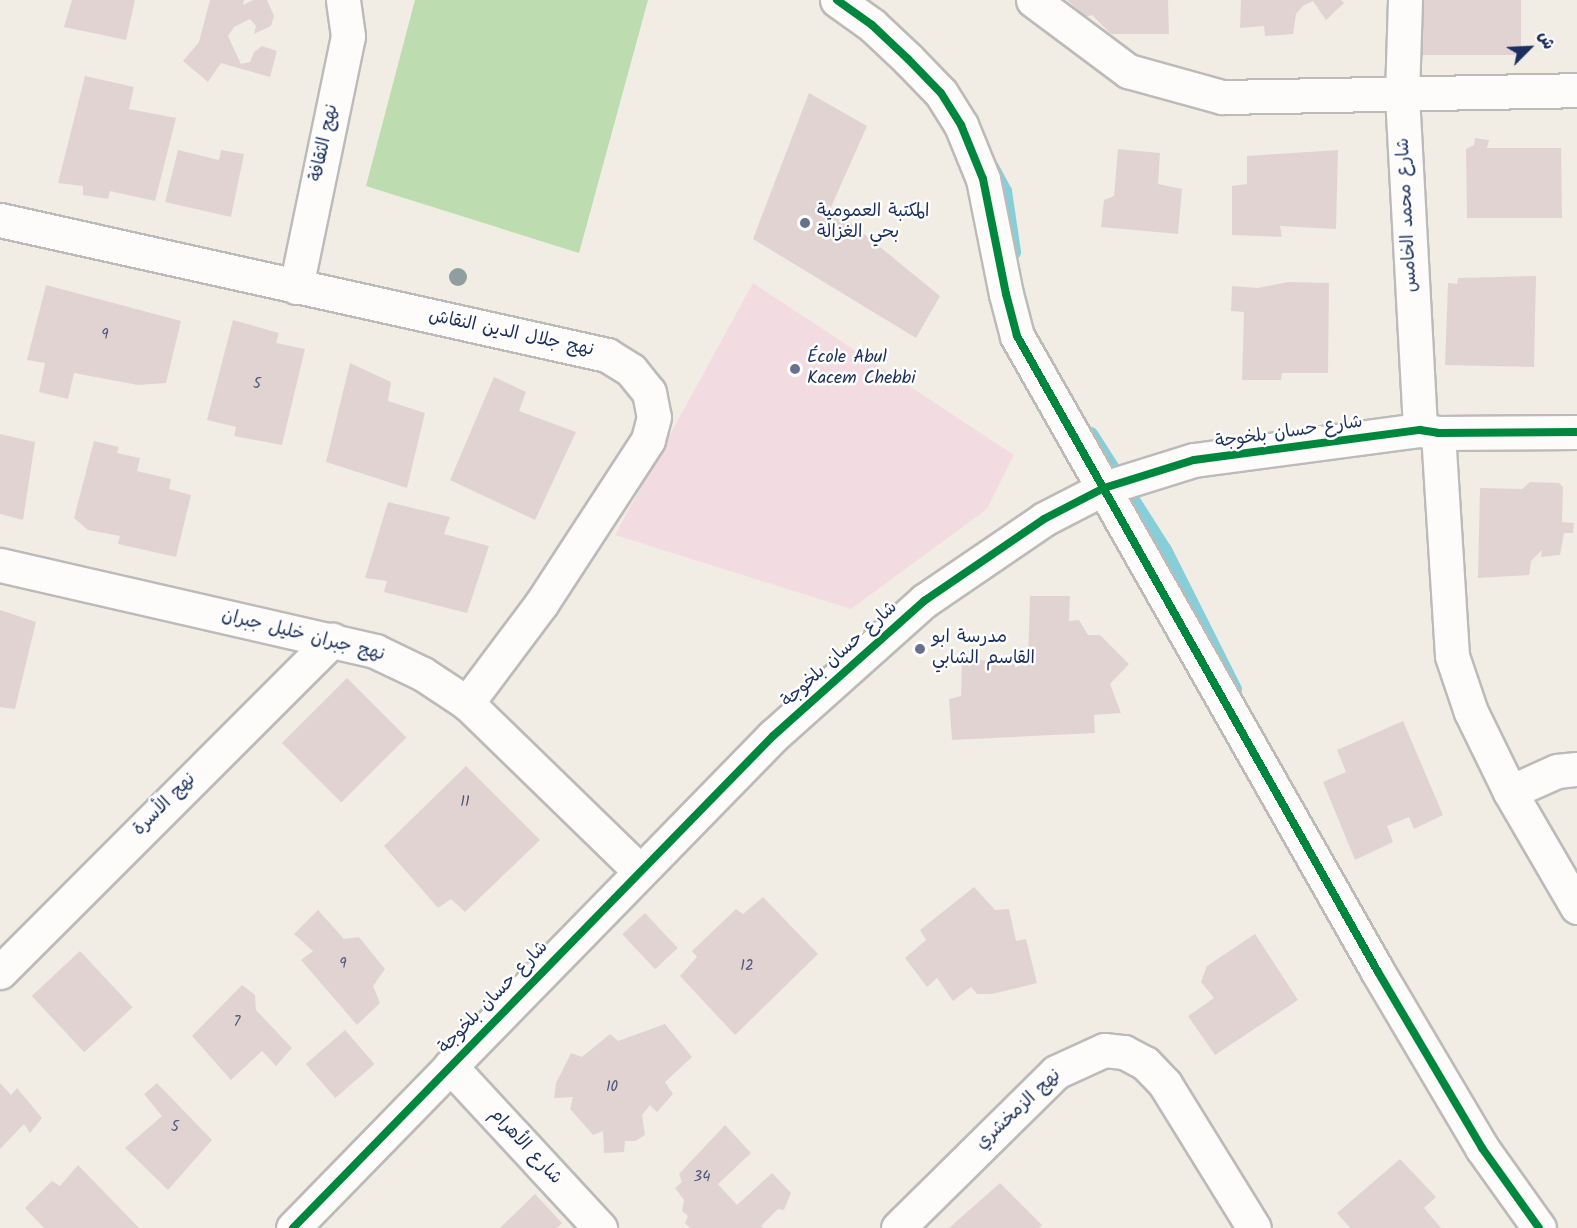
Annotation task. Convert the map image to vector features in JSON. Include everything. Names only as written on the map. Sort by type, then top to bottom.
[{"type":"street","name":"نهج الثقافة","points":[[296,286],[348,36],[343,0]]},
{"type":"street","points":[[837,0],[872,25],[908,59],[941,93],[961,125],[983,179],[1006,294],[1017,336],[1390,992],[1482,1148],[1539,1228]]},
{"type":"street","points":[[1033,0],[1128,71],[1222,96],[1402,95],[1577,90]]},
{"type":"street","name":"شارع محمد الخامس","points":[[1405,0],[1402,95],[1429,431],[1452,656],[1470,712],[1510,792],[1577,907]]},
{"type":"street","name":"نهج جلال الدين النقاش","points":[[0,219],[607,355],[631,370],[649,392],[654,417],[648,440],[541,604],[467,703]]},
{"type":"street","name":"شارع حسان بلخوجة","points":[[293,1228],[639,870],[773,736],[924,601],[1044,519],[1104,488],[1194,460],[1429,431],[1577,432]]},
{"type":"street","name":"نهج جبران خليل جبران","points":[[0,565],[375,651],[423,674],[467,703],[639,870]]},
{"type":"street","name":"نهج الأسرة","points":[[0,972],[332,640]]},
{"type":"street","points":[[1510,792],[1557,771],[1577,769]]},
{"type":"street","name":"نهج الزمخشري","points":[[898,1228],[1056,1072],[1104,1050],[1125,1052],[1145,1063],[1165,1083],[1254,1228]]},
{"type":"street","name":"شارع الأهرام","points":[[450,1066],[600,1228]]},
{"type":"shaded area","name":"École Abul Kacem Chebbi","points":[[753,283],[1014,455],[987,509],[851,609],[615,535]]},
{"type":"green space","points":[[415,0],[648,0],[579,253],[366,186]]},
{"type":"building","points":[[72,0],[135,0],[126,40],[64,27]]},
{"type":"building","points":[[210,0],[244,0],[243,5],[253,0],[267,0],[274,16],[271,26],[254,34],[256,26],[250,19],[234,27],[228,36],[241,64],[250,62],[254,52],[262,46],[277,51],[270,77],[221,63],[208,82],[183,61],[199,42]]},
{"type":"building","points":[[1067,0],[1168,0],[1169,34],[1111,34],[1092,15],[1086,17]]},
{"type":"building","points":[[1241,0],[1341,0],[1344,3],[1326,20],[1313,1],[1303,6],[1296,14],[1293,34],[1265,36],[1264,26],[1240,28]]},
{"type":"building","points":[[1420,0],[1521,0],[1521,55],[1420,55]]},
{"type":"building","points":[[85,76],[134,87],[129,109],[176,118],[155,201],[110,191],[108,199],[83,195],[83,186],[58,183]]},
{"type":"building","name":"المكتبة العمومية بحي الغزالة","points":[[809,93],[867,126],[831,207],[940,296],[916,338],[753,239]]},
{"type":"building","points":[[1475,138],[1489,140],[1487,148],[1561,148],[1562,218],[1467,218],[1466,149],[1474,145]]},
{"type":"building","points":[[1118,149],[1160,153],[1158,184],[1182,189],[1178,234],[1101,227],[1104,200],[1114,196]]},
{"type":"building","points":[[178,150],[219,160],[221,150],[244,154],[231,217],[165,202]]},
{"type":"building","points":[[1338,150],[1336,229],[1280,226],[1282,237],[1232,235],[1232,186],[1247,184],[1247,156]]},
{"type":"building","points":[[1536,276],[1534,367],[1445,365],[1448,283],[1457,284],[1458,278]]},
{"type":"building","points":[[1288,282],[1329,283],[1328,373],[1282,373],[1281,380],[1242,380],[1244,312],[1231,311],[1232,286],[1258,288]]},
{"type":"building","points":[[46,285],[181,321],[166,383],[138,385],[74,373],[68,399],[39,392],[45,363],[27,360]]},
{"type":"building","points":[[233,320],[279,333],[276,343],[305,349],[282,445],[234,436],[236,427],[207,420]]},
{"type":"building","points":[[350,363],[391,382],[388,401],[425,413],[407,488],[326,462]]},
{"type":"building","points":[[494,377],[526,392],[519,411],[576,432],[535,520],[450,480]]},
{"type":"building","points":[[0,434],[35,442],[23,520],[0,514]]},
{"type":"building","points":[[94,441],[119,447],[117,453],[140,458],[137,471],[171,479],[169,489],[191,495],[176,557],[118,544],[120,536],[88,530],[74,518]]},
{"type":"building","points":[[1530,482],[1559,483],[1563,487],[1562,522],[1574,523],[1573,533],[1564,533],[1560,555],[1541,557],[1542,550],[1531,561],[1529,575],[1478,578],[1480,488],[1522,489]]},
{"type":"building","points":[[388,502],[450,517],[444,534],[489,546],[467,613],[384,592],[387,581],[365,578]]},
{"type":"building","points":[[1030,596],[1070,596],[1069,621],[1079,620],[1088,635],[1100,635],[1129,664],[1110,684],[1121,713],[1094,715],[1095,733],[952,740],[949,699],[961,696],[962,660],[1028,661]]},
{"type":"building","points":[[0,610],[36,622],[15,709],[0,707]]},
{"type":"building","points":[[347,678],[406,737],[341,802],[282,743]]},
{"type":"building","points":[[1403,721],[1443,815],[1414,829],[1409,817],[1387,826],[1393,842],[1355,860],[1323,782],[1346,772],[1337,750]]},
{"type":"building","points":[[466,766],[540,840],[465,912],[451,899],[438,908],[384,846]]},
{"type":"building","points":[[974,887],[995,910],[1009,909],[1016,941],[1026,939],[1037,983],[992,994],[977,994],[971,987],[953,1001],[937,978],[927,987],[905,958],[926,940],[920,930]]},
{"type":"building","points":[[763,897],[818,954],[735,1035],[680,976],[697,957],[692,951],[736,909],[743,914]]},
{"type":"building","points":[[318,910],[344,939],[359,937],[385,969],[373,986],[380,1003],[357,1025],[301,960],[313,951],[294,934]]},
{"type":"building","points":[[645,913],[678,948],[655,969],[622,934]]},
{"type":"building","points":[[1255,934],[1298,1000],[1215,1055],[1188,1016],[1214,998],[1201,982],[1207,966]]},
{"type":"building","points":[[80,951],[133,1007],[84,1052],[32,996]]},
{"type":"building","points":[[242,985],[255,995],[256,1010],[292,1048],[276,1066],[262,1051],[231,1080],[192,1036]]},
{"type":"building","points":[[665,1024],[692,1057],[665,1082],[673,1094],[657,1112],[650,1105],[642,1115],[645,1135],[635,1141],[625,1141],[624,1152],[604,1153],[603,1131],[593,1135],[570,1109],[573,1097],[554,1098],[556,1083],[571,1053],[582,1057],[610,1034],[618,1041]]},
{"type":"building","points":[[345,1030],[375,1064],[335,1098],[306,1064]]},
{"type":"building","points":[[0,1083],[11,1095],[17,1088],[42,1118],[30,1133],[24,1124],[0,1149]]},
{"type":"building","points":[[157,1083],[212,1140],[168,1190],[125,1148],[162,1116],[144,1094]]},
{"type":"building","points":[[725,1125],[751,1153],[718,1184],[737,1205],[772,1173],[791,1193],[784,1210],[778,1209],[761,1226],[764,1228],[690,1228],[685,1223],[688,1216],[682,1211],[684,1200],[675,1188],[682,1182],[679,1174]]},
{"type":"building","points":[[1400,1159],[1436,1197],[1424,1208],[1441,1228],[1350,1228],[1337,1213]]},
{"type":"building","points":[[78,1165],[139,1228],[44,1228],[25,1208],[52,1181],[60,1186]]},
{"type":"building","points":[[1000,1183],[1042,1225],[1039,1228],[949,1228]]},
{"type":"building","points":[[535,1194],[562,1223],[557,1228],[500,1228]]},
{"type":"waterway","points":[[992,167],[1005,191],[1014,252]]},
{"type":"waterway","points":[[1091,434],[1165,550],[1235,689]]},
{"type":"cycle path","points":[[837,0],[872,25],[908,59],[941,93],[961,125],[983,179],[1006,294],[1017,336],[1378,972],[1482,1148],[1539,1228]]},
{"type":"cycle path","points":[[293,1228],[773,736],[924,601],[1044,519],[1104,488],[1194,460],[1420,430],[1438,433],[1577,432]]},
{"type":"place","name":"المكتبة العمومية بحي الغزالة","points":[[805,223]]},
{"type":"place","name":"École Abul Kacem Chebbi","points":[[795,369]]},
{"type":"place","name":"مدرسة ابو القاسم الشابي","points":[[920,649]]}]
